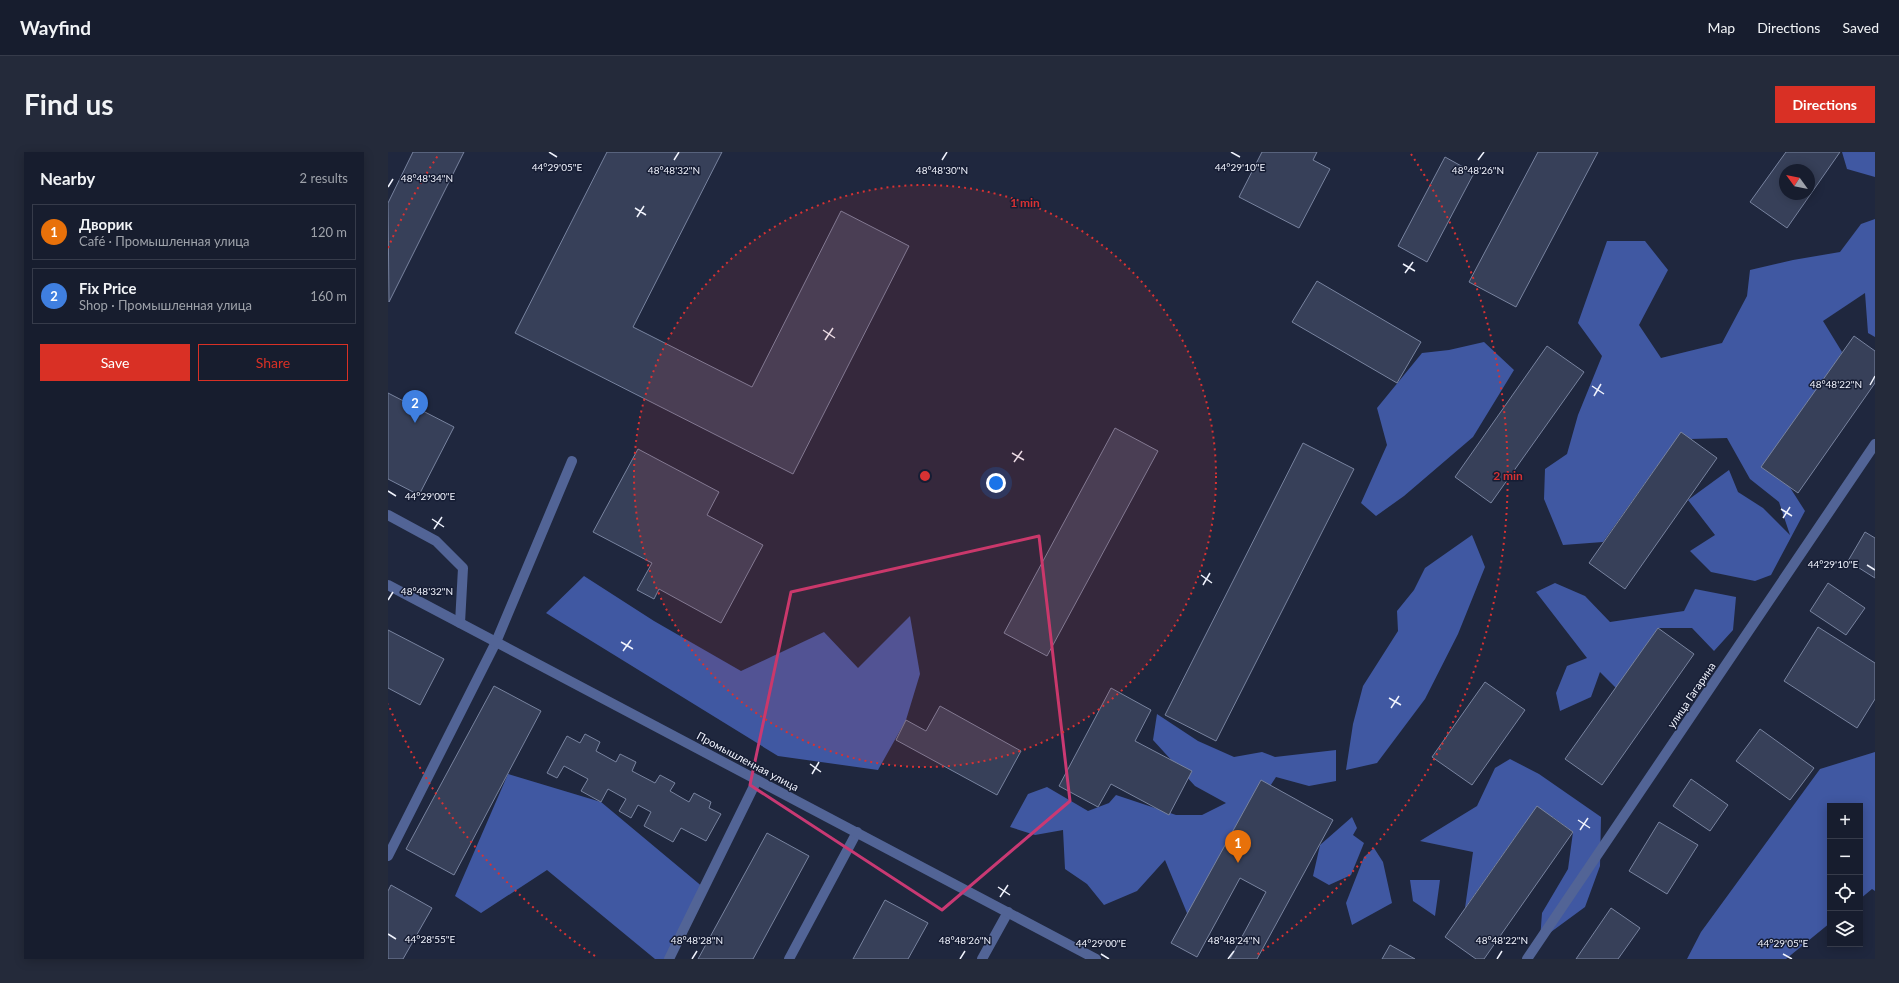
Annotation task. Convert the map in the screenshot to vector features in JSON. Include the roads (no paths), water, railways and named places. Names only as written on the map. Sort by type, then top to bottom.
[{"type":"street","name":"улица Гагарина","points":[[1527,959],[1875,444]]},
{"type":"street","points":[[388,856],[496,642],[572,461]]},
{"type":"street","points":[[388,515],[436,541],[462,568],[460,623]]},
{"type":"street","name":"Промышленная улица","points":[[388,585],[1096,959]]},
{"type":"street","points":[[669,959],[757,780]]},
{"type":"street","points":[[789,959],[857,832]]},
{"type":"street","points":[[982,959],[1008,912]]},
{"type":"place","name":"Fix Price","points":[[415,423]]},
{"type":"place","name":"Дворик","points":[[1238,863]]}]
